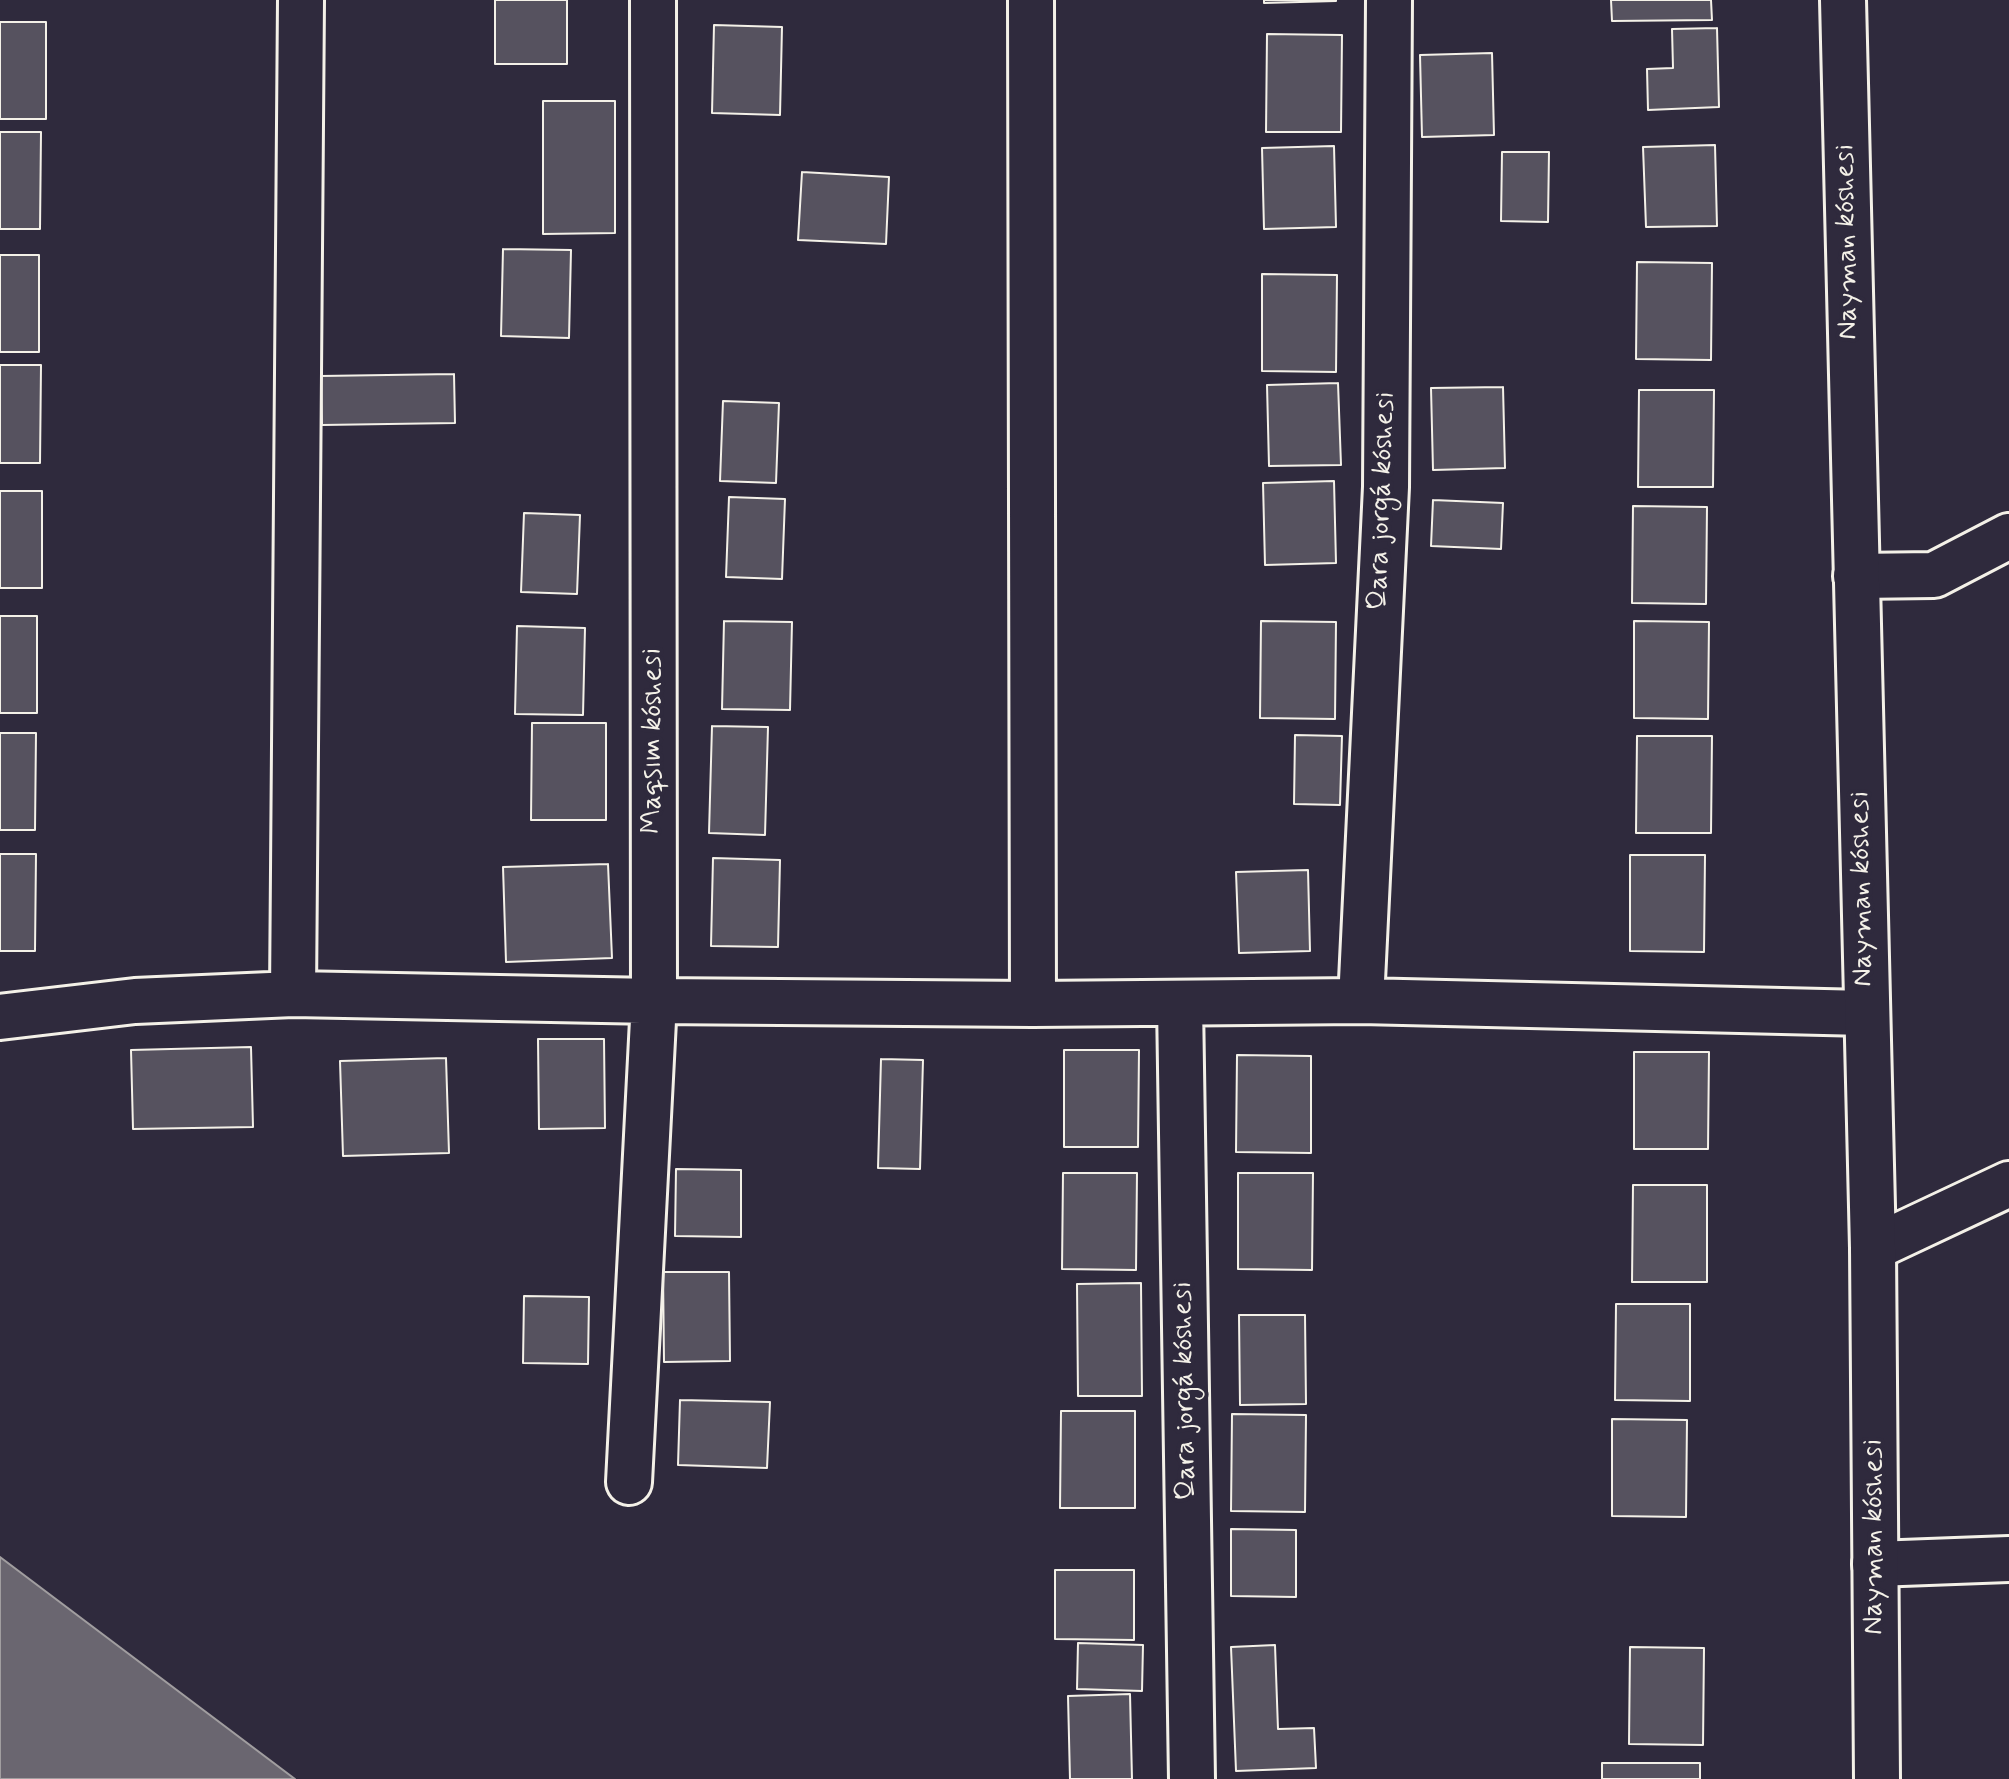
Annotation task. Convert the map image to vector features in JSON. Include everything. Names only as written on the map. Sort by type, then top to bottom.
[{"type":"street","points":[[293,994],[301,0]]},
{"type":"street","name":"Maqsım kóshesi","points":[[629,1482],[654,1001],[653,0]]},
{"type":"street","points":[[1031,0],[1033,1004]]},
{"type":"street","name":"Qara jorǵa kóshesi","points":[[1361,1001],[1386,487],[1389,0]]},
{"type":"street","name":"Nayman kóshesi","points":[[1843,0],[1873,1248],[1877,1779]]},
{"type":"street","points":[[1856,576],[1934,575],[2009,536]]},
{"type":"street","points":[[0,1017],[135,1001],[293,994],[1033,1004],[1361,1001],[1866,1013]]},
{"type":"street","name":"Qara jorǵa kóshesi","points":[[1180,1003],[1192,1779]]},
{"type":"street","points":[[1873,1248],[2009,1184]]},
{"type":"street","points":[[1875,1564],[2009,1559]]},
{"type":"shaded area","points":[[0,1557],[295,1779],[0,1779]]},
{"type":"building","points":[[495,0],[567,0],[567,64],[495,64]]},
{"type":"building","points":[[1264,0],[1336,0],[1336,1],[1264,3]]},
{"type":"building","points":[[1611,0],[1711,0],[1712,20],[1612,21]]},
{"type":"building","points":[[0,22],[46,22],[46,119],[0,119]]},
{"type":"building","points":[[714,25],[782,27],[780,115],[712,113]]},
{"type":"building","points":[[1717,28],[1719,107],[1648,110],[1647,69],[1673,68],[1672,29]]},
{"type":"building","points":[[1267,34],[1342,35],[1341,132],[1266,132]]},
{"type":"building","points":[[1492,53],[1494,135],[1422,137],[1420,55]]},
{"type":"building","points":[[543,101],[615,101],[615,233],[543,234]]},
{"type":"building","points":[[0,132],[41,132],[40,229],[0,229]]},
{"type":"building","points":[[1715,145],[1717,226],[1646,227],[1643,147]]},
{"type":"building","points":[[1334,146],[1336,227],[1264,229],[1262,148]]},
{"type":"building","points":[[1502,152],[1549,152],[1548,222],[1501,221]]},
{"type":"building","points":[[802,172],[889,177],[886,244],[798,240]]},
{"type":"building","points":[[503,249],[571,250],[569,338],[501,336]]},
{"type":"building","points":[[0,255],[39,255],[39,352],[0,352]]},
{"type":"building","points":[[1637,262],[1712,263],[1711,360],[1636,359]]},
{"type":"building","points":[[1262,274],[1337,275],[1336,372],[1262,371]]},
{"type":"building","points":[[0,365],[41,365],[40,463],[0,463]]},
{"type":"building","points":[[454,374],[455,423],[322,425],[321,376]]},
{"type":"building","points":[[1338,383],[1341,465],[1269,466],[1267,385]]},
{"type":"building","points":[[1503,387],[1505,468],[1433,470],[1431,388]]},
{"type":"building","points":[[1639,390],[1714,390],[1713,487],[1638,487]]},
{"type":"building","points":[[723,401],[779,403],[776,483],[720,481]]},
{"type":"building","points":[[1334,481],[1336,563],[1265,565],[1263,483]]},
{"type":"building","points":[[0,491],[42,491],[42,588],[0,588]]},
{"type":"building","points":[[729,497],[785,499],[782,579],[726,577]]},
{"type":"building","points":[[1433,500],[1503,503],[1501,549],[1431,546]]},
{"type":"building","points":[[1633,506],[1707,507],[1706,604],[1632,603]]},
{"type":"building","points":[[524,513],[580,515],[577,594],[521,592]]},
{"type":"building","points":[[0,616],[37,616],[37,713],[0,713]]},
{"type":"building","points":[[724,621],[792,622],[790,710],[722,709]]},
{"type":"building","points":[[1261,621],[1336,622],[1335,719],[1260,718]]},
{"type":"building","points":[[1634,621],[1709,622],[1708,719],[1634,718]]},
{"type":"building","points":[[517,626],[585,628],[583,715],[515,714]]},
{"type":"building","points":[[532,723],[606,723],[606,820],[531,820]]},
{"type":"building","points":[[712,726],[768,727],[765,835],[709,833]]},
{"type":"building","points":[[0,733],[36,733],[35,830],[0,830]]},
{"type":"building","points":[[1295,735],[1342,736],[1340,805],[1294,804]]},
{"type":"building","points":[[1637,736],[1712,736],[1711,833],[1636,833]]},
{"type":"building","points":[[0,854],[36,854],[35,951],[0,951]]},
{"type":"building","points":[[1630,855],[1705,855],[1704,952],[1630,951]]},
{"type":"building","points":[[713,858],[780,860],[778,947],[711,946]]},
{"type":"building","points":[[608,864],[612,958],[506,962],[503,867]]},
{"type":"building","points":[[1308,870],[1310,951],[1239,953],[1236,872]]},
{"type":"building","points":[[538,1039],[604,1039],[605,1128],[539,1129]]},
{"type":"building","points":[[251,1047],[253,1127],[133,1129],[131,1050]]},
{"type":"building","points":[[1064,1050],[1139,1050],[1138,1147],[1064,1147]]},
{"type":"building","points":[[1634,1052],[1709,1052],[1708,1149],[1634,1149]]},
{"type":"building","points":[[1237,1055],[1311,1056],[1311,1153],[1236,1152]]},
{"type":"building","points":[[446,1058],[449,1153],[343,1156],[340,1061]]},
{"type":"building","points":[[881,1059],[923,1060],[920,1169],[878,1168]]},
{"type":"building","points":[[676,1169],[741,1170],[741,1237],[675,1236]]},
{"type":"building","points":[[1063,1173],[1137,1173],[1136,1270],[1062,1269]]},
{"type":"building","points":[[1238,1173],[1313,1173],[1312,1270],[1238,1269]]},
{"type":"building","points":[[1633,1185],[1707,1185],[1707,1282],[1632,1282]]},
{"type":"building","points":[[663,1272],[729,1272],[730,1361],[664,1362]]},
{"type":"building","points":[[1141,1283],[1142,1396],[1078,1396],[1077,1284]]},
{"type":"building","points":[[524,1296],[589,1297],[588,1364],[523,1363]]},
{"type":"building","points":[[1616,1304],[1690,1304],[1690,1401],[1615,1400]]},
{"type":"building","points":[[1239,1315],[1305,1315],[1306,1404],[1240,1405]]},
{"type":"building","points":[[680,1400],[770,1402],[767,1468],[678,1465]]},
{"type":"building","points":[[1061,1411],[1135,1411],[1135,1508],[1060,1508]]},
{"type":"building","points":[[1232,1414],[1306,1415],[1305,1512],[1231,1511]]},
{"type":"building","points":[[1612,1419],[1687,1420],[1686,1517],[1612,1516]]},
{"type":"building","points":[[1231,1529],[1296,1530],[1296,1597],[1231,1596]]},
{"type":"building","points":[[1055,1570],[1134,1570],[1134,1640],[1055,1639]]},
{"type":"building","points":[[1078,1643],[1143,1645],[1142,1691],[1077,1689]]},
{"type":"building","points":[[1275,1645],[1278,1729],[1314,1728],[1316,1768],[1236,1771],[1231,1647]]},
{"type":"building","points":[[1630,1647],[1704,1648],[1703,1745],[1629,1744]]},
{"type":"building","points":[[1130,1694],[1132,1779],[1070,1779],[1068,1696]]},
{"type":"building","points":[[1602,1763],[1700,1763],[1700,1779],[1602,1779]]}]
